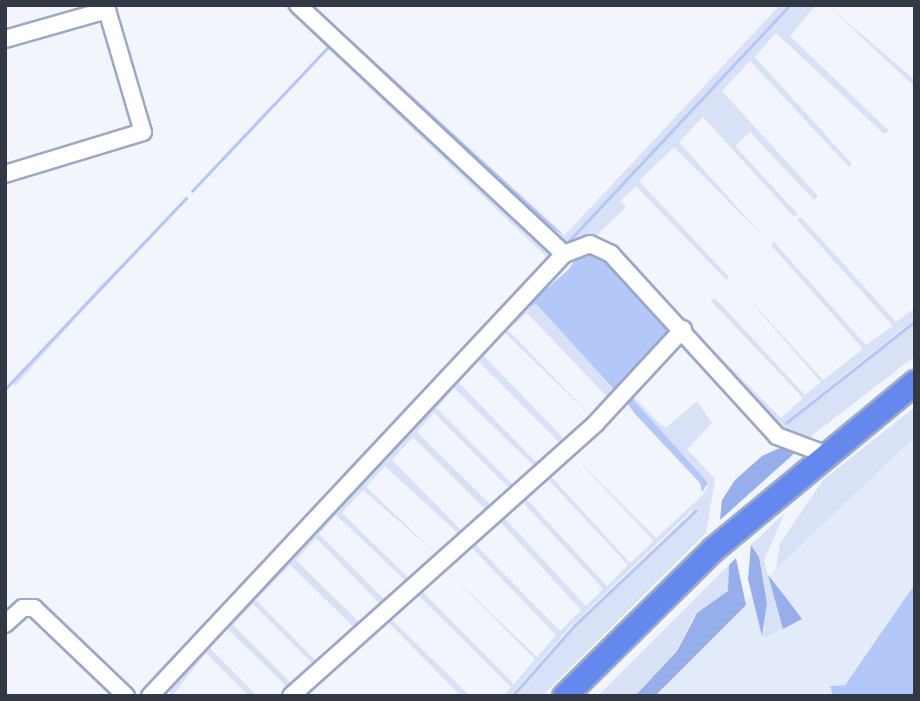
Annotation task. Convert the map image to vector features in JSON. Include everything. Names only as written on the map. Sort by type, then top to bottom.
[{"type":"highway","points":[[564,696],[694,567],[825,454],[915,382]]},
{"type":"street","points":[[298,5],[564,254]]},
{"type":"street","points":[[5,39],[107,10],[143,132],[5,174]]},
{"type":"street","points":[[160,693],[564,254],[590,244],[611,254],[683,329],[777,436],[825,454]]},
{"type":"street","points":[[291,696],[597,423],[683,329]]},
{"type":"street","points":[[5,624],[23,608],[34,608],[126,696]]},
{"type":"shaded area","points":[[282,5],[288,5],[557,258],[553,263]]},
{"type":"shaded area","points":[[309,5],[313,5],[565,236],[537,218]]},
{"type":"shaded area","points":[[780,5],[788,5],[568,244],[791,5],[816,5],[790,36],[889,131],[884,134],[776,33],[755,57],[852,164],[849,167],[750,61],[722,91],[818,196],[814,200],[750,132],[735,146],[798,214],[794,217],[703,117],[679,142],[763,236],[674,147],[639,181],[729,277],[726,280],[636,186],[620,201],[626,207],[595,237],[630,262],[671,308],[567,247],[413,104],[564,236]]},
{"type":"shaded area","points":[[827,5],[915,80],[915,87]]},
{"type":"shaded area","points":[[190,197],[99,292],[15,386],[12,383],[103,283]]},
{"type":"shaded area","points":[[801,217],[896,322],[915,308],[915,319],[784,422],[915,322],[915,356],[810,437],[784,433],[689,326],[781,418],[803,398],[711,301],[715,298],[805,395],[821,382],[732,280],[823,380],[863,349],[771,245],[774,242],[866,345],[893,326],[797,220]]},
{"type":"shaded area","points":[[580,251],[600,254],[670,329],[617,393],[536,304],[523,309],[569,269]]},
{"type":"shaded area","points":[[536,304],[616,393],[676,326],[612,402],[527,313],[508,330],[595,420],[505,333],[484,356],[568,443],[564,447],[478,361],[459,383],[541,467],[538,470],[454,388],[437,408],[517,489],[514,493],[434,413],[417,432],[495,509],[490,514],[413,437],[392,460],[466,535],[463,538],[385,466],[366,487],[440,557],[363,490],[342,513],[413,582],[410,585],[336,515],[319,534],[389,604],[384,608],[316,538],[296,560],[363,626],[358,631],[290,565],[256,600],[320,665],[317,668],[253,604],[233,625],[296,688],[292,692],[228,629],[210,648],[257,696],[249,696],[206,653],[172,696],[168,688],[523,309]]},
{"type":"shaded area","points":[[676,340],[684,340],[632,395],[661,425],[667,427],[697,401],[712,423],[687,449],[715,479],[706,533],[542,696],[514,696],[575,626],[688,520],[694,508],[570,627],[510,696],[504,696],[511,687],[413,590],[417,586],[514,684],[535,659],[441,565],[537,657],[556,635],[466,542],[470,539],[560,631],[581,610],[495,516],[499,512],[586,606],[603,589],[517,496],[521,493],[607,586],[628,565],[543,474],[546,471],[630,563],[654,541],[569,451],[656,538],[703,495],[708,486],[628,394]]},
{"type":"shaded area","points":[[628,394],[708,483],[702,492],[700,483],[635,414],[624,399]]},
{"type":"shaded area","points":[[915,407],[915,437],[776,569],[780,543],[823,480]]},
{"type":"shaded area","points":[[915,437],[915,584],[845,685],[830,686],[833,696],[655,696],[776,569]]},
{"type":"shaded area","points":[[784,446],[798,450],[720,520],[722,500],[735,480],[762,456]]},
{"type":"shaded area","points":[[784,514],[764,561],[783,629],[763,638],[767,602],[759,557],[751,545]]},
{"type":"shaded area","points":[[751,545],[759,557],[767,603],[762,636],[748,579]]},
{"type":"shaded area","points":[[736,558],[746,605],[655,696],[635,696],[677,651],[697,613],[728,591],[729,565]]},
{"type":"shaded area","points":[[729,565],[728,591],[693,618],[676,651],[635,696],[598,696]]},
{"type":"shaded area","points":[[768,575],[802,619],[783,629]]},
{"type":"shaded area","points":[[915,584],[915,696],[833,696],[830,686],[845,685]]},
{"type":"shaded area","points":[[386,614],[470,696],[461,696],[383,617]]},
{"type":"waterway","points":[[567,243],[790,5]]},
{"type":"waterway","points":[[5,30],[90,7]]},
{"type":"waterway","points":[[192,191],[328,47]]},
{"type":"waterway","points":[[5,389],[186,198]]},
{"type":"waterway","points":[[786,423],[915,321]]},
{"type":"waterway","points":[[512,696],[574,626],[695,511]]}]
